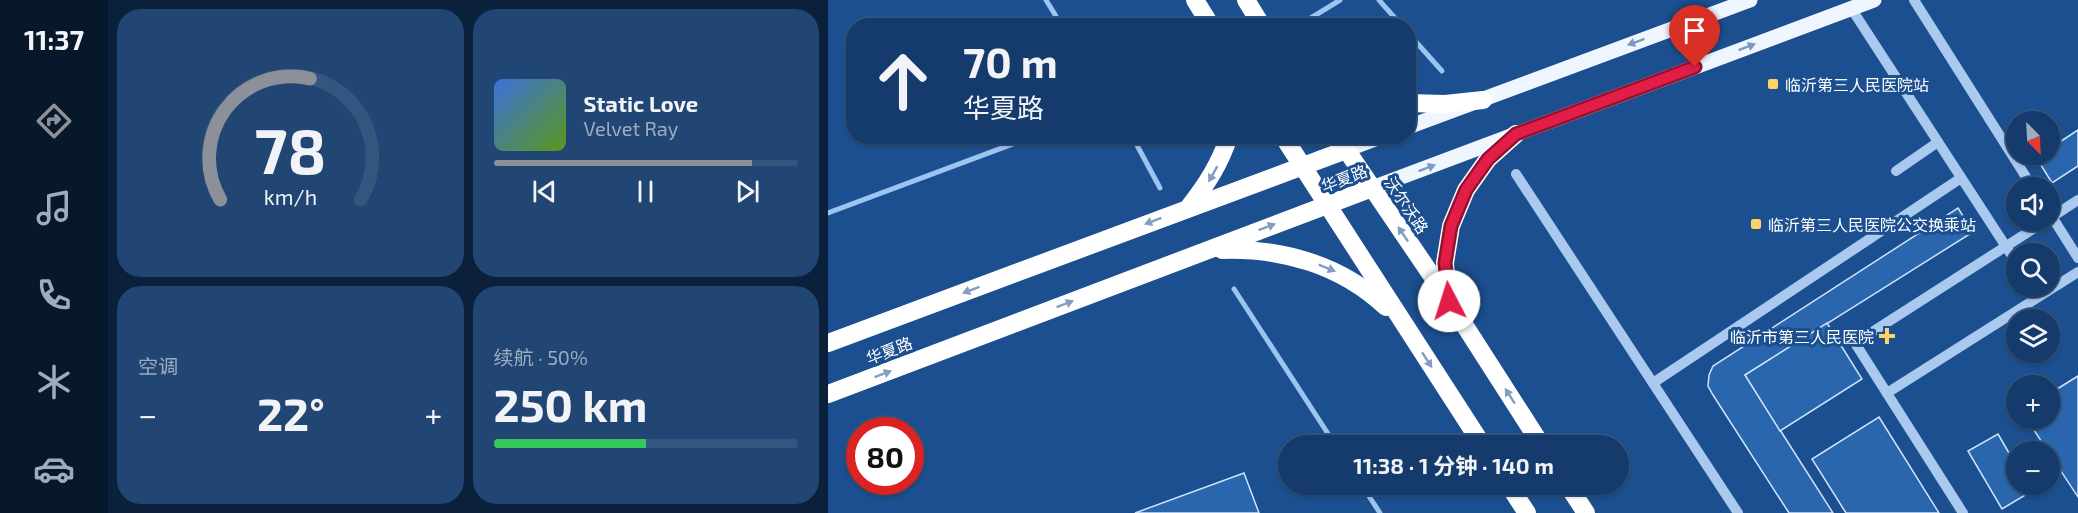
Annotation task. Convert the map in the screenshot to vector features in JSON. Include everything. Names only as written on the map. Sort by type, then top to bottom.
[{"type":"highway","points":[[1195,0],[1207,18]]},
{"type":"highway","points":[[1245,0],[1257,18]]},
{"type":"highway","points":[[1416,103],[1444,104],[1483,100]]},
{"type":"highway","points":[[1449,301],[1445,263],[1451,226],[1466,190],[1488,159],[1516,134]]},
{"type":"highway","points":[[1189,207],[1208,182],[1226,144]]},
{"type":"highway","points":[[1288,144],[1476,435]]},
{"type":"highway","name":"华夏路","points":[[828,343],[1302,166],[1339,144]]},
{"type":"highway","name":"沃尔沃路","points":[[1342,144],[1449,301],[1535,435]]},
{"type":"highway","name":"华夏路","points":[[828,394],[1372,188]]},
{"type":"highway","points":[[1208,250],[1251,249],[1283,254],[1335,271],[1372,294],[1403,323]]},
{"type":"highway","points":[[1516,495],[1527,513]]},
{"type":"highway","points":[[1574,495],[1586,513]]},
{"type":"main road","points":[[1416,124],[1749,0]]},
{"type":"main road","name":"华夏路","points":[[1372,188],[1874,0]]},
{"type":"lane","points":[[1914,0],[2026,177]]},
{"type":"lane","points":[[1851,8],[2006,247],[1855,343],[1963,513]]},
{"type":"lane","points":[[1896,171],[1938,142]]},
{"type":"lane","points":[[1516,174],[1738,513]]},
{"type":"lane","points":[[1653,383],[1961,178]]},
{"type":"lane","points":[[2060,211],[2078,200]]},
{"type":"lane","points":[[2012,243],[2029,231]]},
{"type":"lane","points":[[2059,231],[2078,258]]},
{"type":"lane","points":[[2060,283],[2078,272]]},
{"type":"lane","points":[[1887,393],[2038,297]]},
{"type":"building","points":[[2078,130],[2078,166],[2060,178],[2048,177],[2041,165],[2060,165],[2060,142]]},
{"type":"building","points":[[1958,208],[1973,232],[1745,375],[1833,513],[1789,513],[1708,386],[1713,366]]},
{"type":"building","points":[[1827,323],[1862,379],[1780,431],[1745,375]]},
{"type":"building","points":[[2078,376],[2078,497],[2060,470],[2060,441],[2041,441],[2033,429],[2060,429],[2060,387]]},
{"type":"building","points":[[1879,417],[1939,513],[1846,513],[1812,459]]},
{"type":"building","points":[[1998,434],[2006,448],[2006,495],[2025,495],[2002,509],[1968,451]]},
{"type":"building","points":[[1244,473],[1259,513],[1135,513]]},
{"type":"waterway","points":[[1046,0],[1057,18]]},
{"type":"waterway","points":[[1311,18],[1340,0]]},
{"type":"waterway","points":[[1379,0],[1395,18]]},
{"type":"waterway","points":[[1416,42],[1442,71]]},
{"type":"waterway","points":[[828,213],[1013,144]]},
{"type":"waterway","points":[[1136,144],[1160,188]]},
{"type":"waterway","points":[[1234,289],[1329,435]]},
{"type":"waterway","points":[[1368,495],[1380,513]]},
{"type":"place","name":"临沂第三人民医院站","points":[[1773,84]]},
{"type":"place","name":"临沂第三人民医院公交换乘站","points":[[1756,224]]},
{"type":"place","name":"临沂市第三人民医院","points":[[1887,336]]},
{"type":"route","points":[[1449,301],[1445,263],[1451,226],[1466,190],[1488,159],[1516,134],[1695,67]]}]
